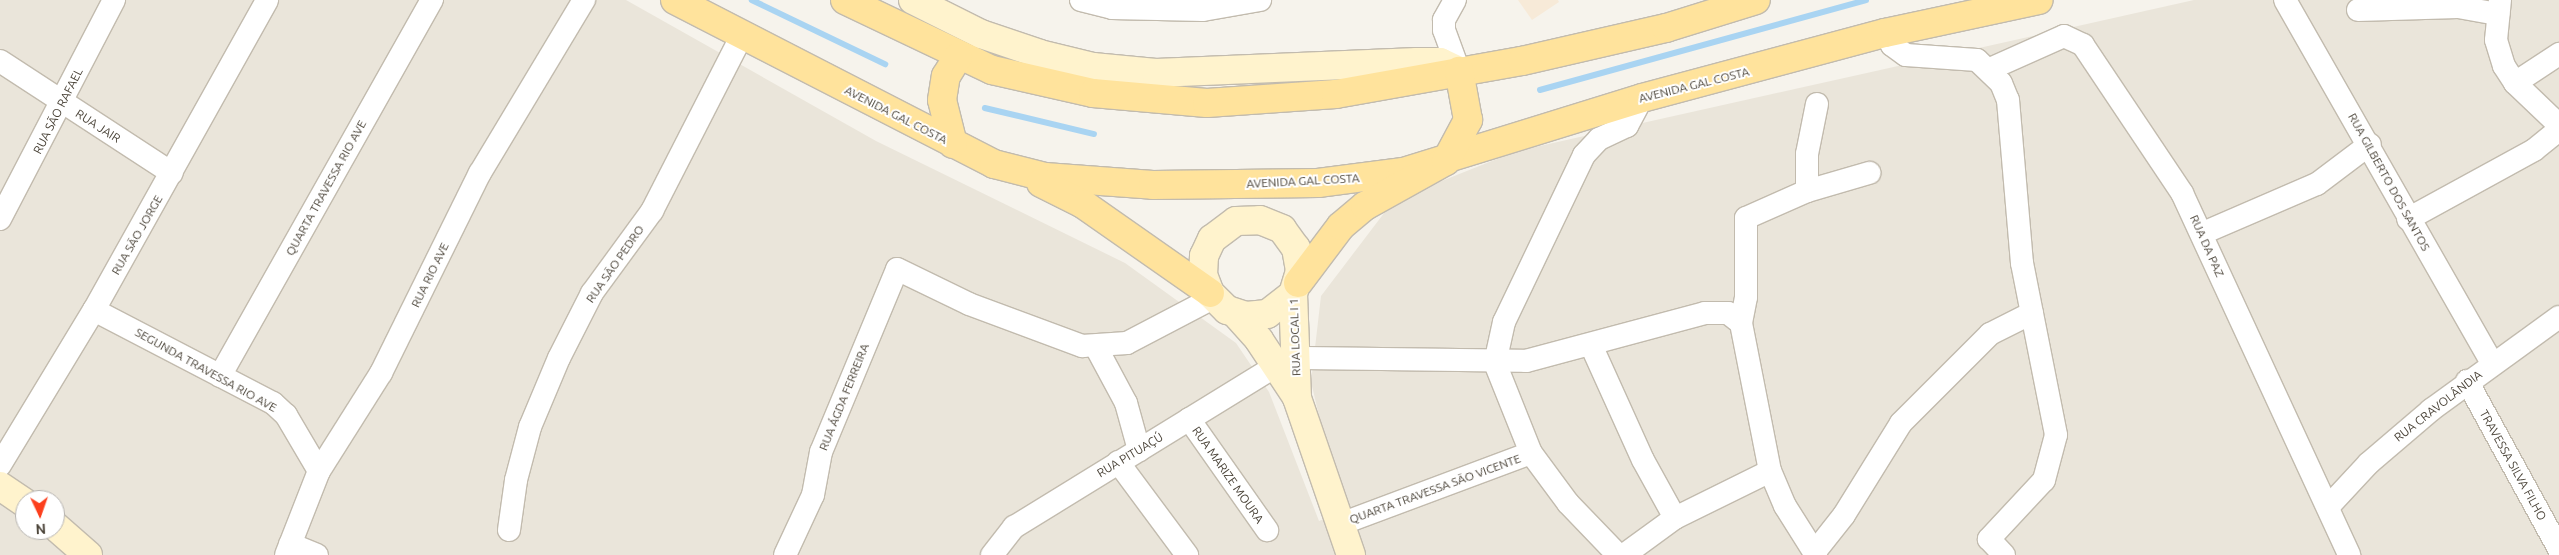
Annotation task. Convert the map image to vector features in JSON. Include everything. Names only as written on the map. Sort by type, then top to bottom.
[{"type":"main road","name":"AVENIDA GAL COSTA","points":[[674,0],[740,37],[953,144],[1022,173],[1102,183],[1318,183],[1377,176],[1446,161],[1642,98],[1885,33],[2039,0]]},
{"type":"main road","points":[[845,0],[958,57],[1036,83],[1093,93],[1207,103],[1336,94],[1522,61],[1666,28],[1756,0]]},
{"type":"main road","points":[[953,144],[942,100],[946,76],[958,57]]},
{"type":"main road","points":[[1295,288],[1322,247],[1347,221],[1365,206],[1446,161],[1468,120],[1459,71]]},
{"type":"main road","points":[[1022,173],[1083,204],[1210,292]]},
{"type":"street","name":"RUA SÃO RAFAEL","points":[[0,219],[114,0]]},
{"type":"street","name":"RUA SÃO JORGE","points":[[0,465],[94,310],[267,0]]},
{"type":"street","name":"QUARTA TRAVESSA RIO AVE","points":[[220,376],[432,0]]},
{"type":"street","name":"RUA RIO AVE","points":[[288,550],[319,471],[381,373],[480,173],[584,0]]},
{"type":"street","points":[[913,0],[1003,42],[1093,66],[1156,73],[1440,62],[1459,71]]},
{"type":"street","points":[[1081,0],[1112,8],[1195,10],[1260,0]]},
{"type":"street","points":[[1455,0],[1444,20],[1444,30],[1459,71]]},
{"type":"street","name":"RUA GILBERTO DOS SANTOS","points":[[2285,0],[2370,144],[2408,219],[2492,364]]},
{"type":"street","points":[[2358,10],[2499,7],[2499,54],[2515,83],[2559,125]]},
{"type":"street","points":[[1885,33],[1892,45],[1906,54],[1960,56],[1990,69],[2001,83],[2010,114],[2015,204],[2032,313],[2052,402],[2056,435],[2052,462],[2030,499],[1997,547]]},
{"type":"street","name":"RUA DA PAZ","points":[[1990,69],[2064,36],[2083,45],[2155,146],[2202,234],[2349,555]]},
{"type":"street","name":"RUA SÃO PEDRO","points":[[509,530],[516,480],[530,427],[559,358],[592,293],[652,211],[740,37]]},
{"type":"street","points":[[958,57],[978,43],[1003,42]]},
{"type":"street","points":[[2515,83],[2559,54]]},
{"type":"street","name":"RUA JAIR","points":[[0,61],[172,173]]},
{"type":"street","points":[[1618,555],[1568,503],[1531,453],[1495,362],[1504,322],[1584,155],[1599,139],[1627,126],[1642,98]]},
{"type":"street","points":[[1807,191],[1807,154],[1817,104]]},
{"type":"street","points":[[2408,219],[2534,150],[2559,130]]},
{"type":"street","points":[[2202,234],[2317,184],[2370,144]]},
{"type":"street","points":[[1869,173],[1807,191],[1746,218],[1746,297],[1741,322],[1770,471],[1809,552],[1844,515],[1901,423],[1990,334],[2032,313]]},
{"type":"street","name":"RUA LOCAL I 1","points":[[1210,292],[1203,265],[1212,239],[1225,227],[1248,219],[1272,223],[1290,238],[1300,259],[1285,362],[1338,525],[1351,555]]},
{"type":"street","name":"RUA ÁGDA FERREIRA","points":[[785,555],[813,495],[821,452],[897,269],[1061,341],[1096,347]]},
{"type":"street","points":[[1138,450],[1126,403],[1096,347],[1126,343],[1148,335],[1210,292],[1235,314],[1268,314],[1295,288]]},
{"type":"street","name":"SEGUNDA TRAVESSA RIO AVE","points":[[94,310],[273,403],[286,415],[319,471]]},
{"type":"street","points":[[1285,362],[1526,361],[1591,345],[1705,312],[1728,313],[1741,322]]},
{"type":"street","name":"RUA LOCAL I 1","points":[[1235,314],[1285,362]]},
{"type":"street","name":"RUA CRAVOLÂNDIA","points":[[2328,508],[2369,463],[2468,381],[2559,317]]},
{"type":"street","points":[[1591,345],[1643,460],[1675,518]]},
{"type":"street","name":"RUA PITUAÇÚ","points":[[992,555],[1014,527],[1285,362]]},
{"type":"street","name":"TRAVESSA SILVA FILHO","points":[[2468,381],[2559,549]]},
{"type":"street","name":"RUA MARIZE MOURA","points":[[1189,419],[1267,530]]},
{"type":"street","name":"QUARTA TRAVESSA SÃO VICENTE","points":[[1338,525],[1531,453]]},
{"type":"street","points":[[1118,462],[1187,555]]},
{"type":"street","points":[[1624,555],[1675,518],[1770,471]]},
{"type":"street","points":[[0,486],[15,496]]},
{"type":"street","points":[[65,535],[88,555]]},
{"type":"street","points":[[288,550],[317,555]]},
{"type":"shaded area","points":[[0,0],[626,0],[876,141],[1125,263],[1236,343],[1269,392],[1319,521],[1342,512],[1311,382],[1321,296],[1394,200],[1517,151],[2194,0],[2559,0],[2559,555],[0,555]]},
{"type":"shaded area","points":[[1518,0],[1558,0],[1559,2],[1532,20]]},
{"type":"waterway","points":[[752,0],[885,64]]},
{"type":"waterway","points":[[1540,90],[1866,0]]},
{"type":"waterway","points":[[985,108],[1094,134]]}]
